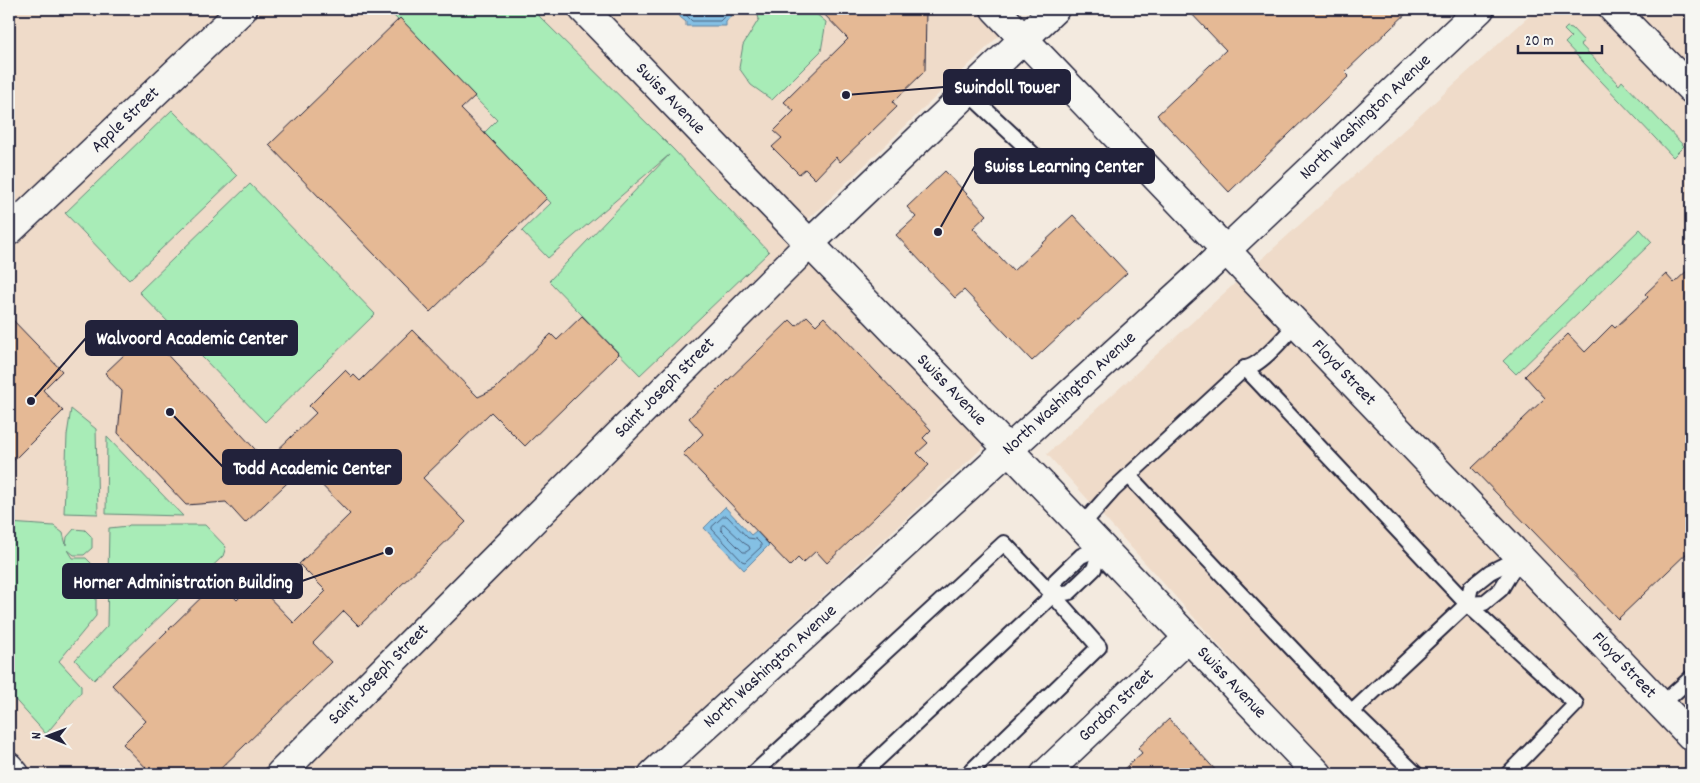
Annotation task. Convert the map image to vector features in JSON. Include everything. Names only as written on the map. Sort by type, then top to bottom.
[{"type":"street","name":"Swiss Avenue","points":[[583,9],[1008,449],[1318,774]]},
{"type":"street","name":"Floyd Street","points":[[995,9],[1691,736]]},
{"type":"street","name":"Saint Joseph Street","points":[[280,774],[810,243],[1055,9]]},
{"type":"street","name":"North Washington Avenue","points":[[653,774],[1226,250],[1480,9]]},
{"type":"street","points":[[1613,9],[1691,89]]},
{"type":"street","name":"Apple Street","points":[[9,231],[234,12]]},
{"type":"street","name":"Gordon Street","points":[[1045,774],[1188,638]]},
{"type":"street","points":[[9,767],[15,774]]},
{"type":"lane","points":[[968,93],[1051,170]]},
{"type":"lane","points":[[1081,526],[1113,490],[1245,368],[1251,368],[1296,324]]},
{"type":"lane","points":[[1245,368],[1466,604],[1576,704],[1508,774]]},
{"type":"lane","points":[[1129,476],[1352,712],[1416,774]]},
{"type":"lane","points":[[753,774],[1004,543],[1099,647],[968,774]]},
{"type":"lane","points":[[862,774],[1053,595],[1056,580],[1081,556],[1101,547]]},
{"type":"lane","points":[[1466,604],[1484,603],[1501,589],[1520,557]]},
{"type":"lane","points":[[1352,712],[1466,604],[1471,587],[1490,572],[1520,557]]},
{"type":"lane","points":[[1662,705],[1691,678]]},
{"type":"shaded area","points":[[9,9],[984,9],[1005,30],[788,239],[990,441],[631,774],[9,774]]},
{"type":"shaded area","points":[[1537,9],[1691,9],[1691,774],[1335,774],[1047,454]]},
{"type":"green space","points":[[387,9],[532,9],[674,150],[769,252],[640,375],[549,281],[669,155],[548,258],[522,231],[551,203],[484,133],[497,120]]},
{"type":"green space","points":[[756,9],[810,9],[826,22],[821,51],[772,100],[751,85],[739,68],[743,45],[759,19]]},
{"type":"green space","points":[[1567,27],[1572,28],[1584,41],[1580,44],[1619,85],[1622,81],[1684,146],[1673,157],[1565,43],[1571,37],[1564,30]]},
{"type":"green space","points":[[172,110],[237,176],[129,280],[65,213]]},
{"type":"green space","points":[[250,184],[375,314],[265,422],[139,292]]},
{"type":"green space","points":[[1640,229],[1652,242],[1516,374],[1503,361]]},
{"type":"green space","points":[[71,409],[96,429],[98,514],[64,513],[67,435]]},
{"type":"green space","points":[[107,437],[183,516],[106,514]]},
{"type":"green space","points":[[9,523],[54,526],[63,533],[66,545],[67,537],[74,529],[85,530],[92,537],[92,548],[84,555],[74,555],[68,550],[73,558],[86,558],[96,568],[96,616],[59,661],[81,685],[81,692],[46,734],[9,693]]},
{"type":"green space","points":[[129,525],[205,525],[226,547],[223,556],[94,680],[75,660],[107,626],[109,528]]},
{"type":"water","points":[[680,9],[732,9],[733,13],[726,22],[726,26],[686,26],[686,22],[680,17]]},
{"type":"water","points":[[725,507],[751,535],[756,531],[769,545],[744,570],[704,528]]},
{"type":"building","points":[[819,9],[926,9],[925,71],[893,102],[897,107],[840,162],[836,157],[815,179],[805,169],[799,174],[772,147],[782,138],[774,131],[794,111],[784,102],[848,39]]},
{"type":"building","points":[[1187,9],[1411,9],[1345,72],[1349,76],[1229,192],[1157,115],[1226,50]]},
{"type":"building","points":[[400,18],[475,96],[461,109],[547,198],[430,312],[269,145]]},
{"type":"building","points":[[945,171],[987,215],[973,228],[1013,271],[1073,215],[1127,273],[1032,361],[964,290],[955,298],[896,235],[916,217],[907,207]]},
{"type":"building","points":[[1691,267],[1691,549],[1618,619],[1472,468],[1545,398],[1525,376],[1568,334],[1585,352],[1612,325],[1615,328],[1648,297],[1645,294],[1666,274],[1674,283]]},
{"type":"building","points":[[9,316],[62,371],[43,390],[63,411],[9,465]]},
{"type":"building","points":[[582,316],[619,354],[525,446],[491,412],[423,478],[466,522],[359,626],[344,611],[313,643],[331,662],[215,774],[152,774],[123,744],[146,721],[112,685],[218,581],[237,600],[254,582],[294,623],[326,591],[299,564],[350,514],[304,467],[245,523],[226,502],[186,505],[118,433],[122,391],[105,373],[147,333],[266,461],[316,413],[309,406],[345,370],[352,377],[354,375],[360,381],[412,330],[478,397],[495,389],[551,334],[557,340]]},
{"type":"building","points":[[807,316],[816,325],[824,317],[931,430],[923,438],[928,443],[917,453],[929,465],[827,563],[816,551],[803,563],[798,558],[790,566],[683,454],[703,434],[689,418],[790,320],[796,326]]},
{"type":"building","points":[[1169,719],[1219,774],[1118,774],[1142,753],[1138,748]]},
{"type":"place","name":"Swindoll Tower","points":[[846,95]]},
{"type":"place","name":"Swiss Learning Center","points":[[938,232]]},
{"type":"place","name":"Walvoord Academic Center","points":[[31,401]]},
{"type":"place","name":"Todd Academic Center","points":[[170,412]]},
{"type":"place","name":"Horner Administration Building","points":[[389,551]]}]
